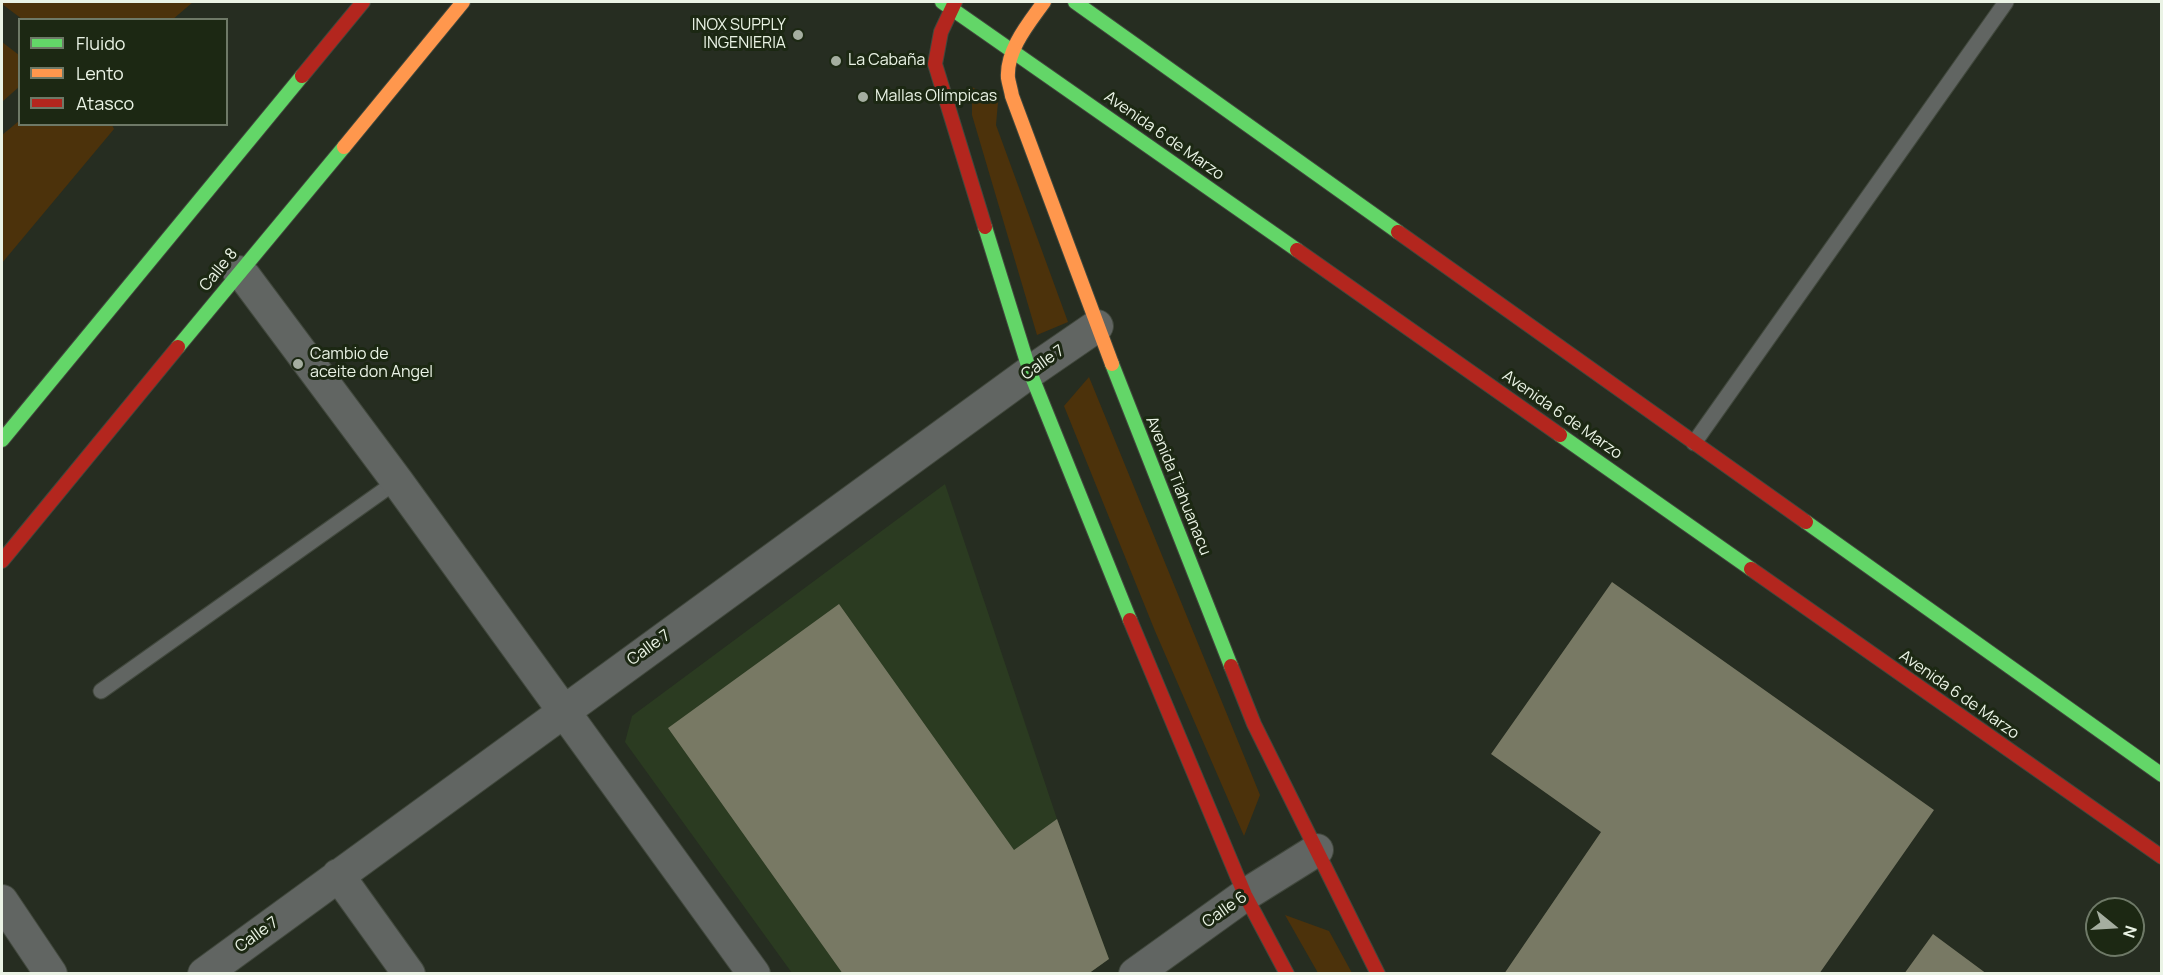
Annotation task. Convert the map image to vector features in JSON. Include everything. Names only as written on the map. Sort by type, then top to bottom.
[{"type":"main road","points":[[2,441],[363,2]]},
{"type":"main road","name":"Calle 8","points":[[2,561],[463,2]]},
{"type":"main road","name":"Avenida Tiahuanacu","points":[[1044,2],[1009,62],[1008,76],[1012,96],[1097,326],[1254,724],[1378,974]]},
{"type":"main road","points":[[1075,2],[2162,775]]},
{"type":"main road","points":[[949,3],[938,40],[935,64],[1030,372],[1152,676],[1245,896],[1287,974]]},
{"type":"main road","name":"Avenida 6 de Marzo","points":[[949,3],[2162,857]]},
{"type":"street","points":[[239,272],[397,481],[754,974]]},
{"type":"street","name":"Calle 7","points":[[204,974],[1030,372],[1097,326]]},
{"type":"street","name":"Calle 6","points":[[1136,974],[1245,896],[1317,850]]},
{"type":"street","points":[[338,875],[410,974]]},
{"type":"street","points":[[2,901],[51,974]]},
{"type":"lane","points":[[1694,444],[2006,2]]},
{"type":"lane","points":[[101,691],[397,481]]},
{"type":"shaded area","points":[[2,2],[193,2],[174,18],[21,18]]},
{"type":"shaded area","points":[[2,42],[18,54],[18,88],[2,102]]},
{"type":"shaded area","points":[[972,87],[998,102],[996,125],[1068,322],[1037,335],[972,115]]},
{"type":"shaded area","points":[[18,122],[18,126],[112,126],[114,129],[2,263],[2,135]]},
{"type":"shaded area","points":[[1089,377],[1260,795],[1244,836],[1155,631],[1064,406]]},
{"type":"shaded area","points":[[945,484],[1057,819],[1109,959],[1088,974],[792,973],[625,742],[632,716]]},
{"type":"shaded area","points":[[1285,915],[1329,931],[1352,973],[1318,973]]},
{"type":"building","points":[[1612,582],[1934,810],[1819,974],[1504,974],[1601,832],[1491,754]]},
{"type":"building","points":[[839,604],[1014,850],[1057,819],[1109,959],[1088,974],[843,974],[668,728]]},
{"type":"building","points":[[1933,934],[1987,974],[1904,974]]},
{"type":"traffic: fast","points":[[942,2],[1297,250]]},
{"type":"traffic: fast","points":[[1075,2],[1398,232]]},
{"type":"traffic: fast","points":[[2,440],[302,76]]},
{"type":"traffic: fast","points":[[178,347],[344,147]]},
{"type":"traffic: fast","points":[[985,227],[1030,372],[1130,620]]},
{"type":"traffic: fast","points":[[1112,364],[1231,666]]},
{"type":"traffic: fast","points":[[1560,435],[1751,569]]},
{"type":"traffic: fast","points":[[1806,522],[2162,775]]},
{"type":"traffic: slow","points":[[344,147],[463,2]]},
{"type":"traffic: slow","points":[[1044,2],[1025,28],[1015,47],[1008,68],[1008,80],[1112,364]]},
{"type":"traffic: jam","points":[[302,76],[363,2]]},
{"type":"traffic: jam","points":[[955,2],[941,32],[935,64],[985,227]]},
{"type":"traffic: jam","points":[[1398,232],[1806,522]]},
{"type":"traffic: jam","points":[[1297,250],[1560,435]]},
{"type":"traffic: jam","points":[[2,561],[178,347]]},
{"type":"traffic: jam","points":[[1751,569],[2162,857]]},
{"type":"traffic: jam","points":[[1130,620],[1245,895],[1287,974]]},
{"type":"traffic: jam","points":[[1231,666],[1254,724],[1378,974]]},
{"type":"place","name":"INOX SUPPLY INGENIERIA","points":[[798,35]]},
{"type":"place","name":"La Cabaña","points":[[836,61]]},
{"type":"place","name":"Mallas Olímpicas","points":[[863,97]]},
{"type":"place","name":"Cambio de aceite don Angel","points":[[298,364]]}]
